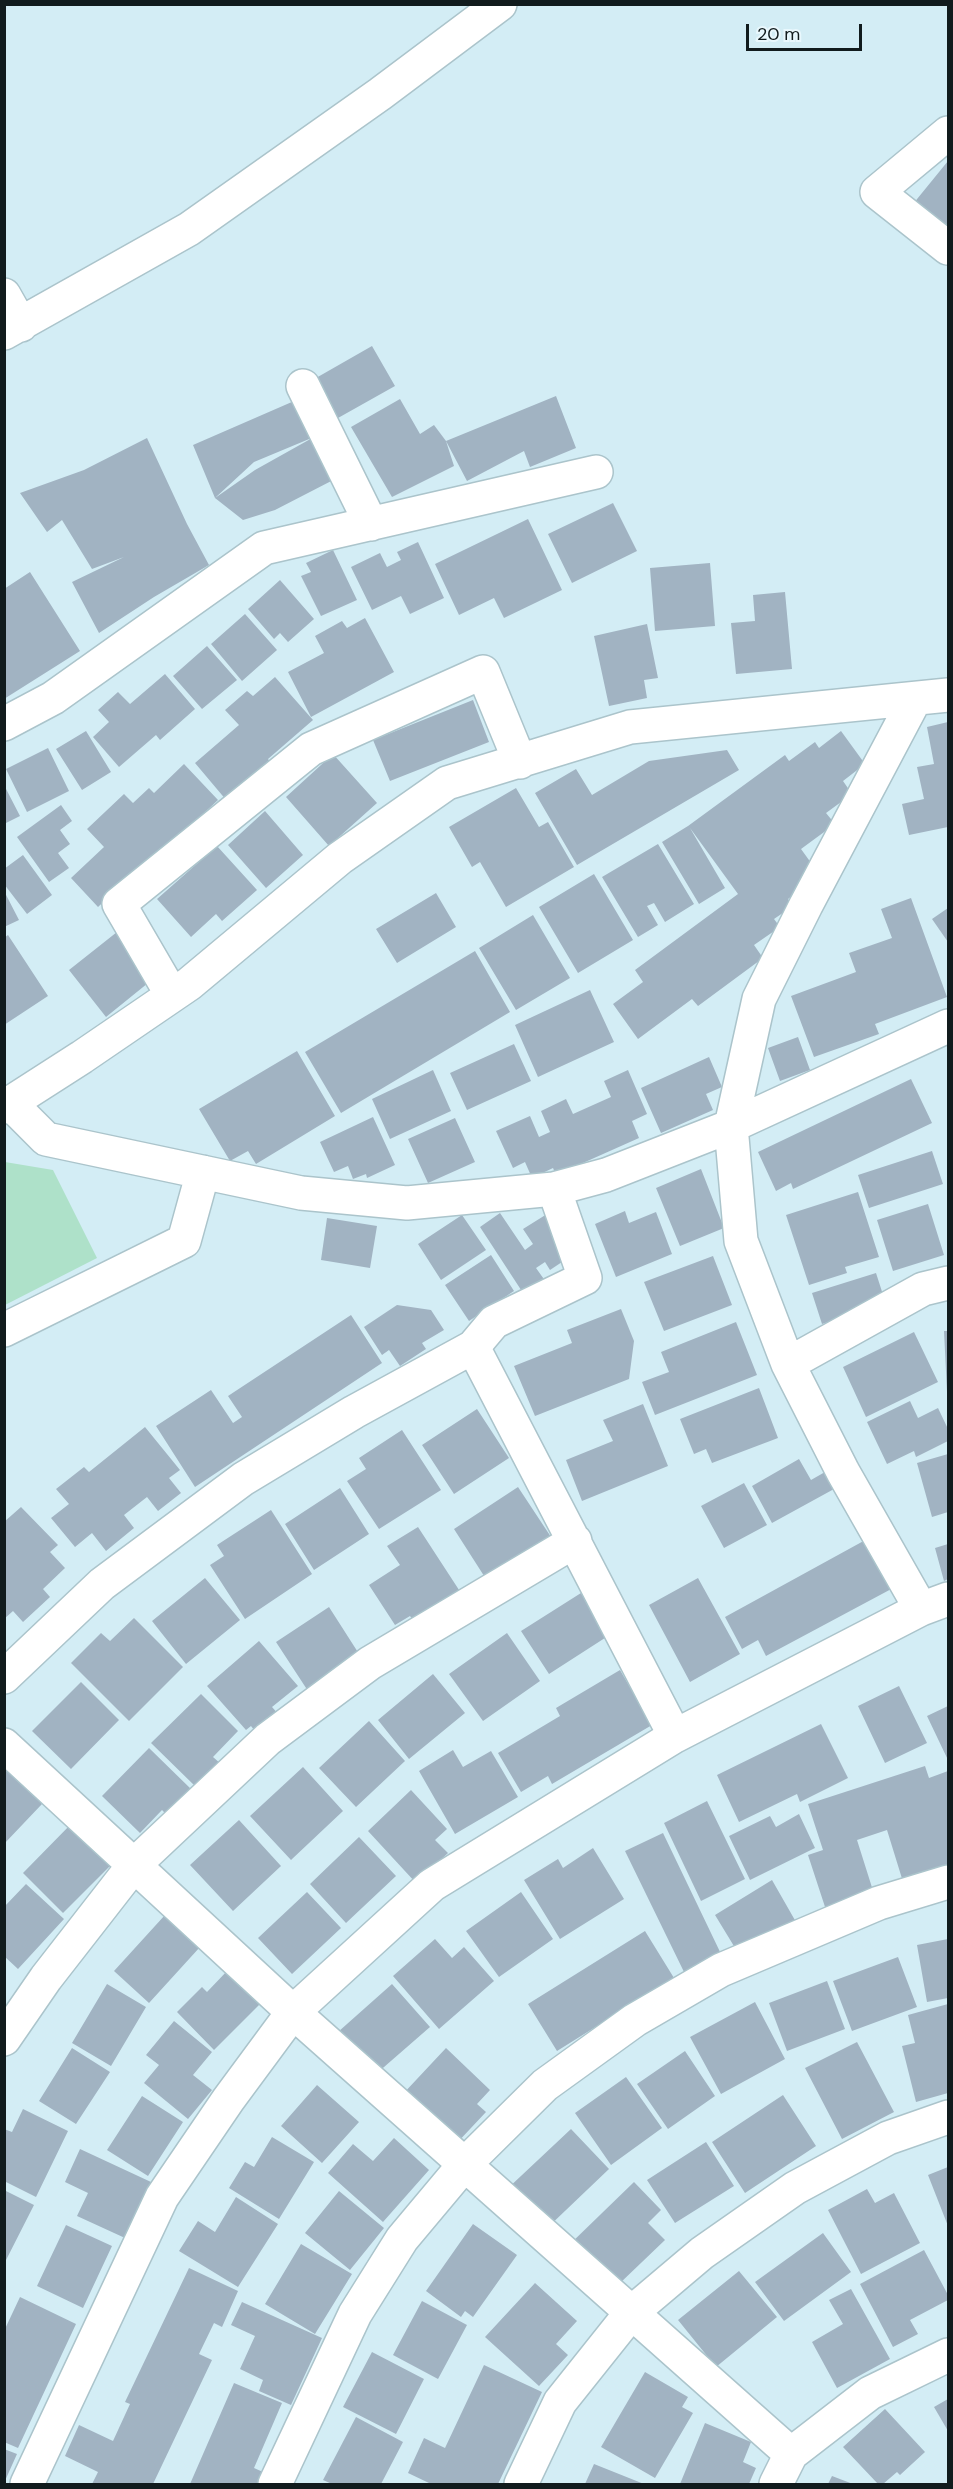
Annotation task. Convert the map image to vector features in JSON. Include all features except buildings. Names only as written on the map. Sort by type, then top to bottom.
[{"type":"street","points":[[4,295],[13,329],[189,229],[380,94],[500,4]]},
{"type":"street","points":[[948,134],[878,192],[948,248]]},
{"type":"street","points":[[303,386],[371,524]]},
{"type":"street","points":[[4,724],[52,698],[264,548],[596,472]]},
{"type":"street","points":[[172,995],[119,904],[311,749],[483,672],[520,762]]},
{"type":"street","points":[[948,694],[630,727],[447,783],[340,858],[189,984],[7,1105],[46,1139],[301,1193],[407,1203],[554,1189],[606,1175],[731,1126],[948,1026]]},
{"type":"street","points":[[27,2484],[162,2197],[292,2012],[432,1885],[675,1736],[935,1604],[843,1472],[788,1364],[741,1241],[731,1126],[759,999],[915,699]]},
{"type":"street","points":[[4,1330],[184,1241],[203,1172]]},
{"type":"street","points":[[4,1677],[102,1584],[243,1479],[354,1412],[473,1347],[494,1322],[585,1278],[554,1189]]},
{"type":"street","points":[[788,1364],[922,1289],[948,1283]]},
{"type":"street","points":[[473,1347],[675,1736]]},
{"type":"street","points":[[4,2039],[46,1978],[134,1865],[268,1739],[370,1663],[574,1541]]},
{"type":"street","points":[[4,1745],[292,2012],[791,2454]]},
{"type":"street","points":[[275,2484],[355,2314],[402,2239],[464,2165],[544,2085],[635,2020],[721,1970],[879,1903],[948,1882]]},
{"type":"street","points":[[521,2484],[560,2402],[631,2313],[702,2253],[795,2188],[888,2138],[948,2117]]},
{"type":"street","points":[[776,2484],[791,2454],[870,2393],[948,2355]]},
{"type":"green space","points":[[5,1162],[53,1170],[97,1258],[5,1305]]}]
